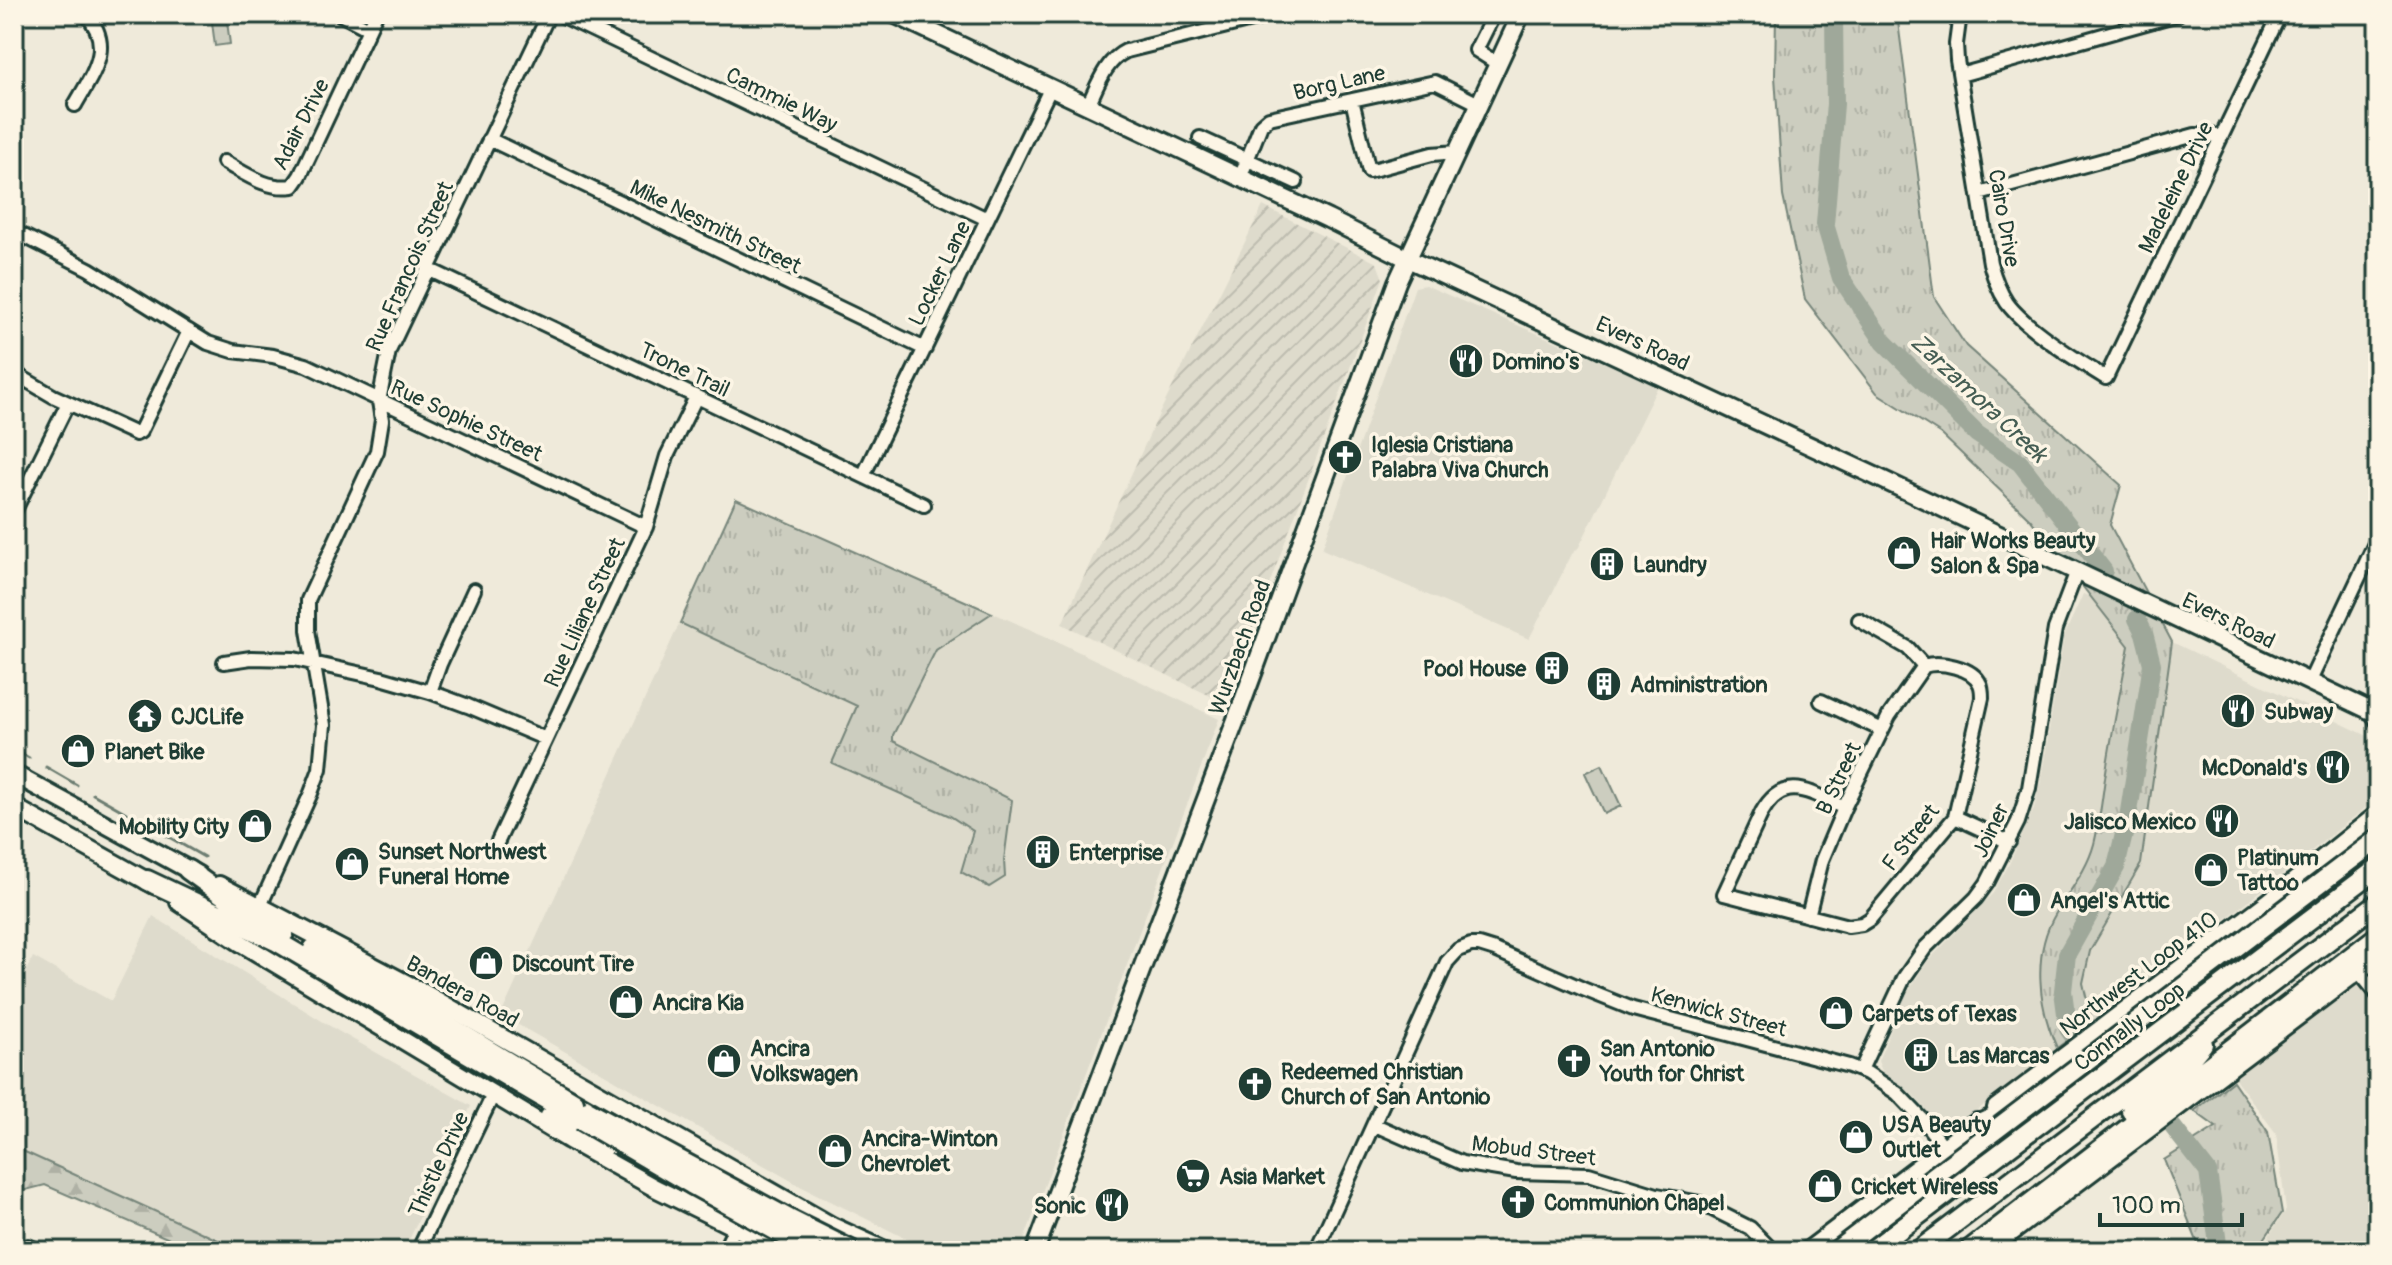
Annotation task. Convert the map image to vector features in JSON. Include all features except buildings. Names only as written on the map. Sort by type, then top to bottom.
[{"type":"highway","points":[[1836,1251],[2378,839]]},
{"type":"highway","name":"Connally Loop","points":[[1871,1251],[2378,868]]},
{"type":"highway","points":[[188,870],[245,911],[408,1001],[691,1184],[813,1251]]},
{"type":"highway","points":[[147,880],[276,941],[584,1115],[853,1251]]},
{"type":"highway","points":[[1918,1251],[2378,903]]},
{"type":"highway","points":[[1967,1251],[2378,936]]},
{"type":"highway","points":[[1968,1129],[1995,1117],[2200,986],[2251,964]]},
{"type":"highway","points":[[1967,1251],[2187,1063],[2222,1020]]},
{"type":"main road","name":"Evers Road","points":[[894,14],[2376,714]]},
{"type":"main road","name":"Wurzbach Road","points":[[1035,1251],[1392,296],[1521,14]]},
{"type":"main road","name":"Bandera Road","points":[[14,774],[188,870],[417,989],[832,1226],[887,1251]]},
{"type":"main road","points":[[14,807],[147,880],[241,943],[569,1140],[783,1251]]},
{"type":"main road","name":"Northwest Loop 410","points":[[1807,1251],[2267,903],[2378,814]]},
{"type":"main road","points":[[1987,1251],[2378,956]]},
{"type":"main road","points":[[500,1099],[535,1108],[592,1140],[613,1145],[621,1137],[625,1119],[579,1081]]},
{"type":"main road","points":[[690,1205],[669,1192],[661,1182],[659,1174],[662,1163],[672,1149],[686,1149],[738,1172]]},
{"type":"street","points":[[75,105],[96,67],[101,49],[99,36],[86,14]]},
{"type":"street","points":[[340,14],[369,29]]},
{"type":"street","name":"Adair Drive","points":[[224,162],[259,182],[274,187],[293,186],[376,14]]},
{"type":"street","name":"Rue Francois Street","points":[[260,906],[320,769],[324,725],[308,630],[308,600],[377,451],[382,420],[379,401],[389,351],[549,14]]},
{"type":"street","name":"Cammie Way","points":[[559,14],[987,219]]},
{"type":"street","points":[[927,30],[935,14]]},
{"type":"street","points":[[1088,105],[1106,68],[1117,55],[1276,14]]},
{"type":"street","points":[[1494,14],[1476,50],[1498,64]]},
{"type":"street","name":"Cairo Drive","points":[[1960,14],[1956,44],[1993,274],[2006,301],[2018,316],[2076,361],[2106,378]]},
{"type":"street","points":[[1960,75],[2178,14]]},
{"type":"street","name":"Madeleine Drive","points":[[2106,378],[2280,14]]},
{"type":"street","name":"Borg Lane","points":[[1240,178],[1261,125],[1269,118],[1435,82],[1479,104]]},
{"type":"street","name":"Locker Lane","points":[[863,476],[1051,87]]},
{"type":"street","points":[[1352,100],[1369,171],[1432,154],[1457,152]]},
{"type":"street","points":[[1979,194],[2195,135],[2222,136]]},
{"type":"street","points":[[1200,138],[1296,182]]},
{"type":"street","name":"Mike Nesmith Street","points":[[489,139],[925,349]]},
{"type":"street","name":"Rue Sophie Street","points":[[14,231],[89,269],[208,343],[246,354],[273,356],[306,365],[646,527]]},
{"type":"street","name":"Trone Trail","points":[[428,269],[924,505]]},
{"type":"street","points":[[14,373],[68,403],[136,434],[140,432],[189,331]]},
{"type":"street","name":"Rue Liliane Street","points":[[498,841],[646,527],[667,456],[696,397]]},
{"type":"street","points":[[14,512],[68,403]]},
{"type":"street","points":[[2309,683],[2378,537]]},
{"type":"street","name":"Joiner","points":[[1861,1070],[1909,970],[1925,948],[1976,898],[2009,842],[2029,788],[2055,629],[2077,571]]},
{"type":"street","points":[[430,692],[474,590]]},
{"type":"street","points":[[1859,620],[1908,648],[1924,666]]},
{"type":"street","points":[[224,662],[294,659],[381,678],[430,692],[546,739]]},
{"type":"street","name":"F Street","points":[[1844,808],[1801,789],[1777,793],[1762,812],[1724,894],[1848,926],[1870,919],[1955,817],[1982,698],[1981,687],[1970,674],[1945,664],[1924,666]]},
{"type":"street","name":"B Street","points":[[1808,916],[1822,860],[1844,808],[1897,702],[1924,666]]},
{"type":"street","points":[[1821,701],[1882,730]]},
{"type":"street","points":[[1955,817],[2009,842]]},
{"type":"street","name":"Kenwick Street","points":[[1375,1125],[1447,962],[1463,947],[1479,945],[1633,1009],[1861,1070],[1897,1093],[1944,1147]]},
{"type":"street","points":[[2358,971],[2378,995]]},
{"type":"street","name":"Thistle Drive","points":[[418,1251],[500,1099]]},
{"type":"street","points":[[1316,1251],[1375,1125]]},
{"type":"street","name":"Mobud Street","points":[[1375,1125],[1462,1163],[1516,1172],[1589,1174],[1657,1195],[1700,1203],[1750,1228],[1773,1251]]},
{"type":"street","points":[[724,1251],[735,1227]]},
{"type":"shaded area","points":[[1263,206],[1377,263],[1383,279],[1225,703],[1062,624],[1161,410]]},
{"type":"shaded area","points":[[1425,285],[1658,386],[1579,547],[1572,554],[1529,639],[1322,549],[1415,287]]},
{"type":"shaded area","points":[[736,499],[1054,640],[1219,719],[1020,1251],[935,1251],[905,1238],[802,1187],[501,1015]]},
{"type":"shaded area","points":[[2083,594],[2092,597],[2129,646],[2095,841],[2083,874],[2055,914],[2043,943],[2042,996],[2057,1048],[1950,1129],[1941,1126],[1913,1095],[1882,1071],[1878,1061],[1905,996],[1927,962],[1993,893],[2034,808],[2064,636]]},
{"type":"shaded area","points":[[2172,642],[2378,741],[2378,798],[2092,1022],[2083,983],[2090,951],[2141,864]]},
{"type":"shaded area","points":[[153,916],[338,1031],[471,1106],[404,1251],[242,1251],[14,1147],[14,996],[33,957],[111,1001]]},
{"type":"shaded area","points":[[2353,981],[2378,1004],[2378,1251],[2259,1251],[2286,1210],[2276,1133],[2230,1072]]},
{"type":"green space","points":[[211,14],[226,14],[230,44],[215,46]]},
{"type":"green space","points":[[1776,14],[1897,14],[1934,297],[1966,346],[2121,485],[2110,525],[2172,642],[2141,864],[2090,951],[2083,983],[2092,1022],[2057,1048],[2042,997],[2043,945],[2056,913],[2083,871],[2094,844],[2129,646],[2030,519],[1941,434],[1877,393],[1805,299],[1783,196],[1775,76]]},
{"type":"green space","points":[[736,499],[992,613],[936,650],[893,735],[893,741],[1012,800],[1004,860],[1005,877],[989,887],[961,872],[973,831],[950,816],[832,763],[857,706],[680,623]]},
{"type":"green space","points":[[1602,765],[1621,806],[1604,814],[1585,773]]},
{"type":"green space","points":[[2233,1081],[2268,1132],[2282,1213],[2256,1251],[2201,1251],[2164,1160],[2216,1127],[2194,1111]]},
{"type":"green space","points":[[14,1147],[242,1251],[197,1251],[45,1185],[14,1193]]},
{"type":"waterway","name":"Zarzamora Creek","points":[[1834,14],[1835,104],[1825,224],[1841,278],[1884,342],[1977,434],[2020,463],[2104,571]]},
{"type":"waterway","name":"Zarzamora Creek","points":[[2073,1036],[2068,1029],[2063,991],[2067,954],[2116,867],[2128,818],[2152,664],[2137,619]]},
{"type":"waterway","points":[[14,749],[29,758]]},
{"type":"waterway","points":[[46,767],[77,785]]},
{"type":"waterway","points":[[93,794],[204,857]]},
{"type":"waterway","name":"Zarzamora Creek","points":[[2169,1122],[2208,1172],[2219,1251]]},
{"type":"place","name":"Domino's","points":[[1466,361]]},
{"type":"place","name":"Iglesia Cristiana Palabra Viva Church","points":[[1345,457]]},
{"type":"place","name":"Hair Works Beauty Salon & Spa","points":[[1904,553]]},
{"type":"place","name":"Laundry","points":[[1607,564]]},
{"type":"place","name":"Pool House","points":[[1552,668]]},
{"type":"place","name":"Administration","points":[[1604,684]]},
{"type":"place","name":"Subway","points":[[2238,711]]},
{"type":"place","name":"CJCLife","points":[[145,716]]},
{"type":"place","name":"Planet Bike","points":[[78,751]]},
{"type":"place","name":"McDonald's","points":[[2333,767]]},
{"type":"place","name":"Jalisco Mexico","points":[[2222,821]]},
{"type":"place","name":"Mobility City","points":[[255,826]]},
{"type":"place","name":"Enterprise","points":[[1043,852]]},
{"type":"place","name":"Sunset Northwest Funeral Home","points":[[352,864]]},
{"type":"place","name":"Platinum Tattoo","points":[[2211,870]]},
{"type":"place","name":"Angel's Attic","points":[[2024,900]]},
{"type":"place","name":"Discount Tire","points":[[486,963]]},
{"type":"place","name":"Ancira Kia","points":[[626,1002]]},
{"type":"place","name":"Carpets of Texas","points":[[1836,1013]]},
{"type":"place","name":"Las Marcas","points":[[1921,1055]]},
{"type":"place","name":"Ancira Volkswagen","points":[[724,1061]]},
{"type":"place","name":"San Antonio Youth for Christ","points":[[1574,1061]]},
{"type":"place","name":"Redeemed Christian Church of San Antonio","points":[[1255,1084]]},
{"type":"place","name":"USA Beauty Outlet","points":[[1856,1137]]},
{"type":"place","name":"Ancira-Winton Chevrolet","points":[[835,1151]]},
{"type":"place","name":"Asia Market","points":[[1193,1176]]},
{"type":"place","name":"Cricket Wireless","points":[[1825,1186]]},
{"type":"place","name":"Communion Chapel","points":[[1518,1202]]},
{"type":"place","name":"Sonic","points":[[1112,1205]]}]
